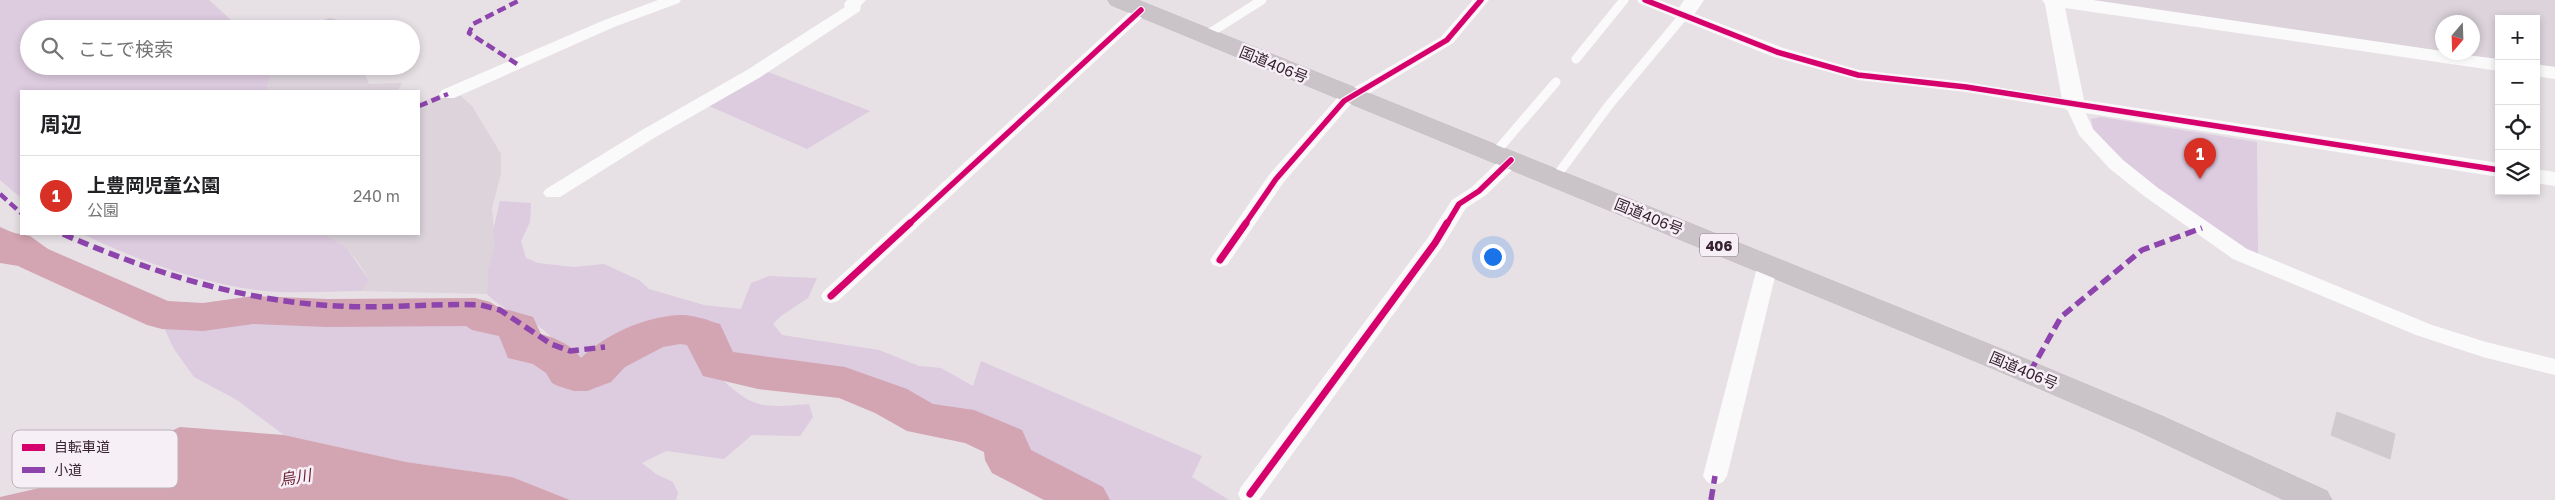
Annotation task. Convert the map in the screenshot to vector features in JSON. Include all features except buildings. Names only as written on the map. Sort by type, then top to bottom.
[{"type":"highway","name":"国道406号","points":[[1130,5],[1768,264],[2143,420],[2301,497]]},
{"type":"street","points":[[448,94],[608,24],[673,0]]},
{"type":"street","points":[[1220,260],[1276,179],[1344,101],[1447,40],[1481,0]]},
{"type":"street","points":[[1646,0],[1690,7],[1777,52],[1858,75],[1966,87],[2495,169]]},
{"type":"street","points":[[2495,64],[2053,0],[2074,105],[2086,131],[2116,164],[2151,192],[2240,254],[2424,330],[2483,349],[2555,367]]},
{"type":"street","points":[[553,193],[648,134],[753,74],[854,8],[852,1]]},
{"type":"street","points":[[831,296],[1130,5]]},
{"type":"street","points":[[2540,71],[2555,73]]},
{"type":"street","points":[[1250,494],[1435,243],[1459,204],[1479,191],[1503,157]]},
{"type":"street","points":[[2540,177],[2555,179]]},
{"type":"street","points":[[1715,476],[1768,264]]},
{"type":"lane","points":[[1205,36],[1262,0]]},
{"type":"lane","points":[[1576,59],[1624,0]]},
{"type":"lane","points":[[1555,178],[1609,105],[1690,7]]},
{"type":"lane","points":[[1503,157],[1556,82]]},
{"type":"shaded area","points":[[0,0],[209,0],[231,20],[20,20],[20,75],[270,75],[266,90],[20,90],[20,197],[0,180]]},
{"type":"shaded area","points":[[2077,0],[2555,0],[2555,69],[2540,67],[2540,15],[2495,15],[2495,60],[2480,58],[2480,15],[2435,15],[2435,52]]},
{"type":"shaded area","points":[[330,18],[338,20],[323,20]]},
{"type":"shaded area","points":[[768,72],[870,111],[807,149],[709,106]]},
{"type":"shaded area","points":[[270,75],[366,75],[369,84],[402,83],[398,90],[266,90]]},
{"type":"shaded area","points":[[453,89],[472,106],[501,154],[501,174],[492,208],[495,244],[488,270],[487,294],[362,291],[369,280],[359,263],[346,247],[326,235],[420,235],[420,103]]},
{"type":"shaded area","points":[[2101,117],[2257,142],[2258,254],[2246,250],[2126,166],[2094,133],[2091,119]]},
{"type":"shaded area","points":[[500,201],[531,203],[530,222],[521,241],[526,258],[538,263],[574,267],[604,264],[639,280],[649,289],[704,305],[741,309],[751,283],[769,276],[817,278],[808,298],[781,316],[773,324],[782,335],[879,350],[919,366],[941,368],[973,386],[981,361],[1202,456],[1192,477],[1229,500],[1086,500],[1009,460],[1006,442],[974,427],[923,419],[891,401],[845,383],[758,373],[719,365],[718,376],[741,395],[759,404],[780,406],[809,404],[813,417],[800,436],[752,435],[724,459],[666,451],[642,463],[656,474],[673,482],[678,493],[676,500],[570,500],[512,477],[406,462],[284,435],[237,400],[194,377],[174,349],[159,317],[200,320],[251,314],[468,316],[496,326],[508,326],[513,329],[519,349],[538,354],[571,378],[587,378],[598,373],[613,358],[652,336],[666,335],[651,332],[606,354],[587,371],[579,371],[568,364],[548,334],[534,323],[501,306],[487,294],[488,270],[495,244],[493,231]]},
{"type":"shaded area","points":[[85,235],[326,235],[346,247],[369,280],[362,291],[278,292],[255,290],[204,280],[127,254]]},
{"type":"water","points":[[0,227],[39,244],[107,282],[78,286],[31,268],[0,263]]},
{"type":"water","name":"烏川","points":[[180,427],[284,435],[406,462],[512,477],[570,500],[0,500],[0,497],[39,488],[178,488],[178,430],[174,430]]},
{"type":"waterway","points":[[0,243],[16,245],[34,258],[162,315],[203,317],[253,310],[327,313],[475,312],[487,320],[512,324],[518,327],[523,347],[529,350],[539,348],[561,362],[568,372],[574,375],[587,375],[595,371],[610,356],[651,335],[680,329],[705,334],[711,353],[719,365],[758,373],[845,383],[891,401],[923,419],[974,427],[1006,442],[1009,460],[1086,500]]},
{"type":"marked path","points":[[517,64],[469,33],[473,24],[520,0]]},
{"type":"marked path","points":[[420,106],[448,94]]},
{"type":"marked path","points":[[0,194],[20,212]]},
{"type":"marked path","points":[[2030,372],[2061,317],[2142,250],[2202,228]]},
{"type":"marked path","points":[[65,235],[162,273],[231,291],[301,303],[337,306],[481,305],[500,310],[551,344],[570,351],[605,347]]},
{"type":"marked path","points":[[1711,500],[1715,476]]},
{"type":"cycle path","points":[[1220,260],[1276,179],[1344,101],[1447,40],[1481,0]]},
{"type":"cycle path","points":[[1645,0],[1777,52],[1858,75],[1966,87],[2495,169]]},
{"type":"cycle path","points":[[831,296],[1141,10]]},
{"type":"cycle path","points":[[1250,494],[1435,243],[1459,204],[1479,191],[1511,160]]},
{"type":"place","name":"上豊岡児童公園","points":[[2200,179]]}]
